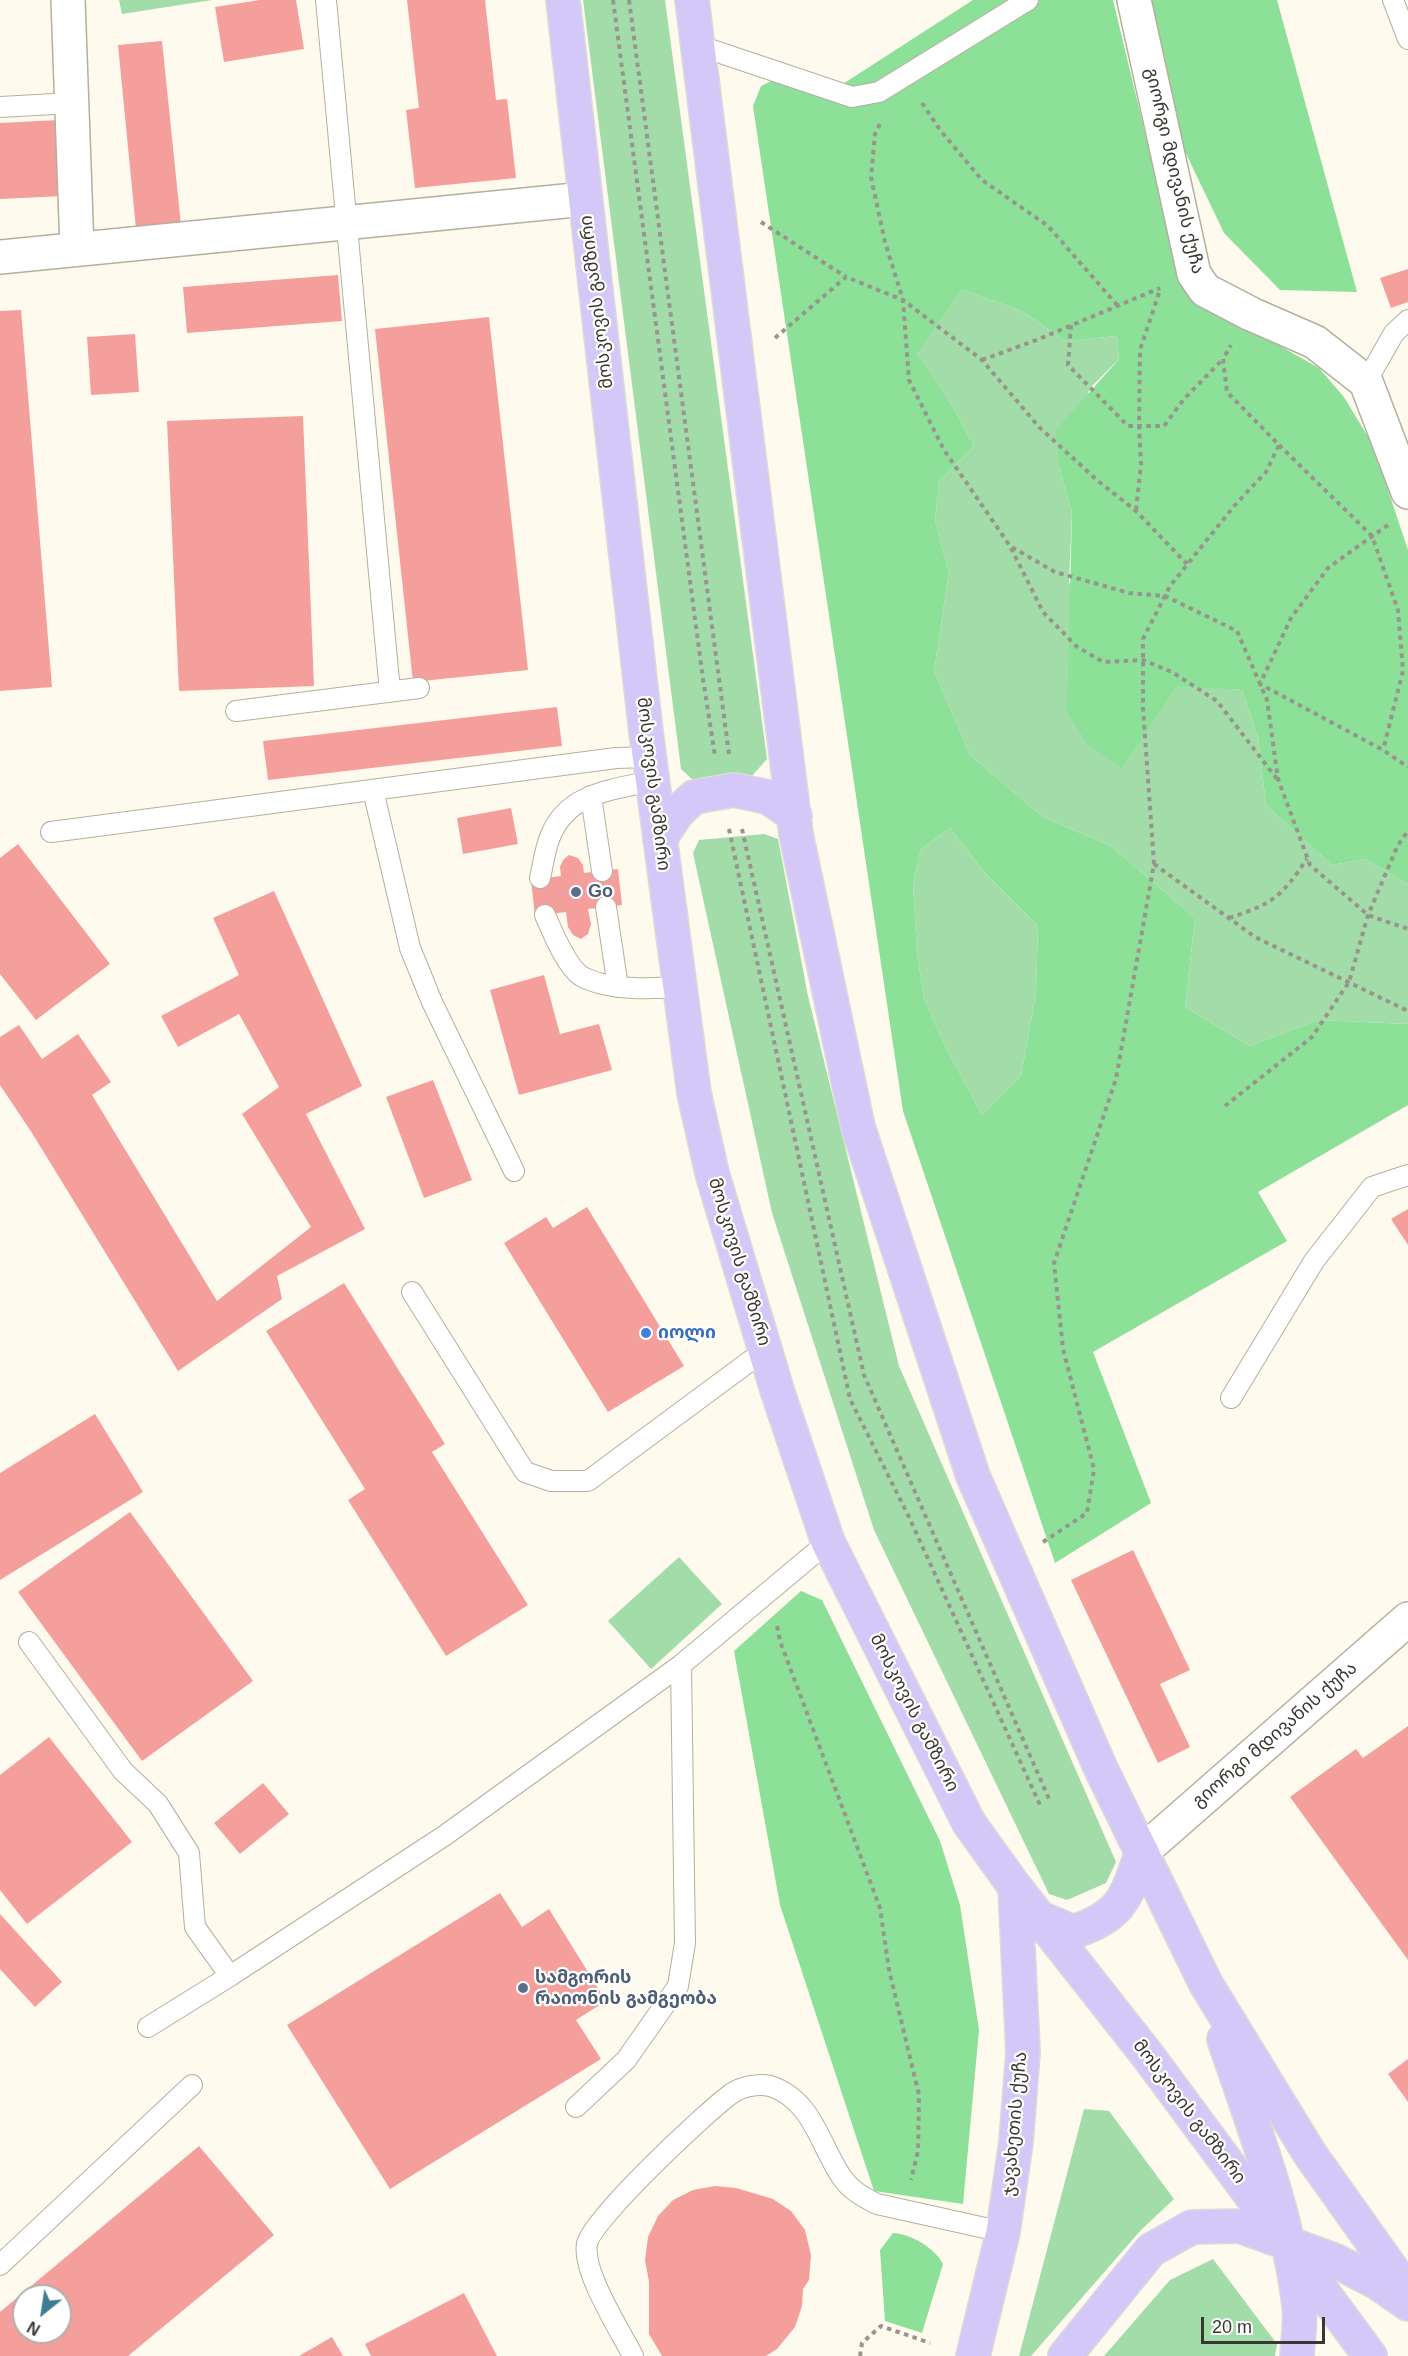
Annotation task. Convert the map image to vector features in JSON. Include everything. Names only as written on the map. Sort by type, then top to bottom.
[{"type":"main road","name":"მოსკოვის გამზირი","points":[[563,0],[650,769],[694,1093],[712,1173],[765,1352],[828,1542],[969,1823],[1036,1916],[1148,2056],[1370,2356]]},
{"type":"main road","points":[[692,0],[796,834],[858,1127],[973,1476],[1101,1769],[1206,1984],[1310,2154],[1408,2292]]},
{"type":"main road","points":[[660,839],[677,813],[694,797],[734,790],[768,797],[795,816]]},
{"type":"main road","points":[[1036,1916],[1073,1932],[1096,1925],[1116,1910],[1125,1896],[1142,1852]]},
{"type":"main road","name":"ჯავახეთის ქუჩა","points":[[973,2356],[1003,2232],[1016,2142],[1023,2052],[1015,1887]]},
{"type":"main road","points":[[1206,1984],[1269,2173],[1287,2242],[1300,2307],[1297,2356]]},
{"type":"main road","points":[[1065,2356],[1151,2250],[1192,2227],[1240,2226],[1287,2242],[1336,2261],[1378,2283],[1408,2304]]},
{"type":"street","points":[[68,0],[77,249]]},
{"type":"street","name":"გიორგი მდივანის ქუჩა","points":[[1134,0],[1194,274],[1205,290],[1251,314],[1315,342],[1366,382]]},
{"type":"street","points":[[0,257],[585,199]]},
{"type":"street","points":[[1366,382],[1408,492]]},
{"type":"street","name":"გიორგი მდივანის ქუჩა","points":[[1142,1852],[1408,1619]]},
{"type":"lane","points":[[326,0],[390,692]]},
{"type":"lane","points":[[697,45],[852,97],[879,92],[1028,0]]},
{"type":"lane","points":[[1393,0],[1408,39]]},
{"type":"lane","points":[[0,107],[72,103]]},
{"type":"lane","points":[[1366,382],[1394,333],[1408,320]]},
{"type":"lane","points":[[236,711],[419,688]]},
{"type":"lane","points":[[51,832],[616,759],[650,769]]},
{"type":"lane","points":[[540,878],[550,837],[565,810],[650,769]]},
{"type":"lane","points":[[373,790],[410,948],[432,1002],[514,1171]]},
{"type":"lane","points":[[591,796],[602,871]]},
{"type":"lane","points":[[606,907],[618,987]]},
{"type":"lane","points":[[545,915],[558,947],[580,975],[618,987],[658,989],[679,986]]},
{"type":"lane","points":[[1232,1398],[1314,1262],[1372,1187],[1408,1175]]},
{"type":"lane","points":[[412,1293],[525,1472],[551,1481],[588,1481],[765,1352]]},
{"type":"lane","points":[[148,2027],[444,1836],[681,1665],[828,1542]]},
{"type":"lane","points":[[29,1642],[123,1771],[158,1804],[189,1853],[195,1927],[230,1976]]},
{"type":"lane","points":[[576,2107],[626,2060],[678,1986],[685,1943],[681,1665]]},
{"type":"lane","points":[[0,2265],[192,2085]]},
{"type":"lane","points":[[633,2356],[588,2269],[587,2244],[598,2222],[670,2149],[732,2092],[759,2085],[770,2086],[784,2093],[812,2118],[842,2177],[859,2195],[877,2204],[1003,2232]]},
{"type":"path","points":[[1118,306],[1048,226],[982,180],[940,130],[905,76],[875,134],[871,177],[885,242],[903,300],[909,380],[944,450],[1010,546],[1043,612],[1076,646],[1103,662],[1143,660],[1172,672],[1217,701],[1278,779]]},
{"type":"path","points":[[761,222],[846,277],[903,300],[982,360],[1038,427],[1098,482],[1136,511],[1187,564]]},
{"type":"path","points":[[982,360],[1194,274]]},
{"type":"path","points":[[775,338],[846,277]]},
{"type":"path","points":[[1136,511],[1141,464],[1140,350],[1160,288]]},
{"type":"path","points":[[1071,325],[1068,365],[1128,426],[1164,426],[1184,399],[1222,359],[1251,314]]},
{"type":"path","points":[[1222,359],[1227,392],[1372,536],[1398,609],[1403,671],[1383,750]]},
{"type":"path","points":[[1041,1544],[1087,1513],[1094,1469],[1063,1349],[1054,1263],[1116,1078],[1154,864],[1143,708],[1143,639],[1170,586],[1235,505],[1266,472],[1280,445]]},
{"type":"path","points":[[1260,684],[1291,618],[1328,568],[1390,523]]},
{"type":"path","points":[[1010,546],[1055,572],[1129,593],[1165,596],[1237,631],[1267,700],[1278,779],[1310,865],[1368,915],[1408,928]]},
{"type":"path","points":[[1260,684],[1383,750],[1408,767]]},
{"type":"path","points":[[1225,1106],[1312,1037],[1348,982],[1368,915],[1398,845],[1408,831]]},
{"type":"path","points":[[1229,918],[1264,907],[1287,889],[1308,859]]},
{"type":"path","points":[[1154,864],[1255,937],[1408,1011]]},
{"type":"path","points":[[769,1591],[780,1641],[880,1908],[889,1970],[919,2095],[918,2151],[904,2210]]},
{"type":"path","points":[[860,2356],[862,2343],[881,2326],[930,2343]]},
{"type":"green space","points":[[119,0],[212,0],[122,14]]},
{"type":"green space","points":[[583,0],[665,0],[767,759],[751,777],[694,781],[681,769]]},
{"type":"green space","points":[[973,0],[1113,0],[1181,283],[1257,333],[1319,368],[1344,397],[1373,445],[1408,550],[1408,884],[1365,859],[1332,865],[1266,805],[1258,737],[1242,690],[1177,686],[1122,768],[1089,746],[1067,712],[1072,513],[1059,466],[1056,430],[1119,359],[1117,336],[1066,341],[1020,310],[962,290],[916,354],[953,407],[974,446],[939,481],[935,522],[949,572],[934,671],[970,755],[1043,817],[1111,846],[1195,918],[1185,1007],[1250,1046],[1318,1020],[1408,1024],[1408,1105],[1258,1192],[1287,1241],[1093,1352],[1151,1503],[1055,1563],[903,1111],[753,106],[761,86],[782,76],[835,89]],"holes":[[[950,828],[985,873],[1038,926],[1036,993],[1021,1076],[982,1115],[943,1042],[924,998],[917,953],[913,883],[921,849]]]},
{"type":"green space","points":[[1146,0],[1277,0],[1357,292],[1280,290],[1224,233],[1157,93]]},
{"type":"green space","points":[[962,290],[1020,310],[1066,341],[1117,336],[1119,359],[1090,388],[1059,466],[1072,513],[1069,581],[1122,767],[1177,685],[1242,690],[1258,737],[1266,805],[1332,865],[1365,859],[1408,884],[1408,1024],[1318,1020],[1250,1046],[1185,1007],[1195,918],[1111,846],[1043,817],[970,755],[934,671],[949,572],[935,522],[939,481],[974,446],[953,407],[915,354]]},
{"type":"green space","points":[[950,828],[985,873],[1038,926],[1036,993],[1021,1076],[982,1115],[943,1042],[924,998],[917,953],[913,883],[921,849]]},
{"type":"green space","points":[[764,834],[778,839],[808,996],[899,1366],[1116,1862],[1106,1883],[1067,1900],[1049,1894],[874,1530],[772,1213],[693,853],[699,840]]},
{"type":"green space","points":[[679,1557],[722,1604],[651,1669],[608,1621]]},
{"type":"green space","points":[[801,1591],[822,1600],[940,1841],[960,1905],[979,2030],[963,2204],[874,2191],[780,1905],[734,1651]]},
{"type":"green space","points":[[1084,2109],[1109,2111],[1174,2199],[1141,2230],[1031,2356],[1019,2356]]},
{"type":"green space","points":[[893,2233],[922,2243],[943,2264],[922,2333],[885,2321],[880,2250]]},
{"type":"green space","points":[[1213,2259],[1277,2344],[1275,2356],[1104,2356],[1170,2280]]},
{"type":"building","points":[[260,0],[296,0],[304,49],[224,62],[215,7]]},
{"type":"building","points":[[407,0],[485,0],[496,100],[507,99],[516,178],[415,188],[406,110],[419,108]]},
{"type":"building","points":[[162,41],[181,225],[136,229],[118,45]]},
{"type":"building","points":[[59,120],[63,196],[0,199],[0,123]]},
{"type":"building","points":[[1408,269],[1408,302],[1391,308],[1380,278]]},
{"type":"building","points":[[338,275],[342,321],[187,333],[183,287]]},
{"type":"building","points":[[21,310],[52,687],[0,691],[0,311]]},
{"type":"building","points":[[489,317],[528,670],[413,682],[375,329]]},
{"type":"building","points":[[135,334],[139,392],[91,395],[87,337]]},
{"type":"building","points":[[303,416],[314,686],[179,691],[167,421]]},
{"type":"building","points":[[557,707],[562,746],[268,780],[263,741]]},
{"type":"building","points":[[511,808],[518,844],[463,854],[457,818]]},
{"type":"building","points":[[18,844],[110,964],[36,1020],[0,974],[0,858]]},
{"type":"building","name":"Go","points":[[569,855],[578,858],[583,865],[584,873],[618,869],[622,905],[588,909],[591,924],[588,934],[581,939],[573,935],[568,927],[566,912],[535,916],[531,880],[561,876],[560,867]]},
{"type":"building","points":[[274,891],[362,1086],[306,1114],[365,1229],[277,1276],[282,1299],[178,1371],[32,1133],[0,1085],[0,1037],[19,1025],[42,1059],[78,1034],[111,1082],[92,1095],[217,1301],[311,1227],[242,1114],[279,1087],[239,1014],[178,1047],[161,1016],[239,975],[213,918]]},
{"type":"building","points":[[544,975],[560,1034],[599,1024],[612,1070],[519,1095],[490,990]]},
{"type":"building","points":[[433,1080],[472,1180],[424,1198],[386,1097]]},
{"type":"building","points":[[587,1207],[684,1366],[608,1412],[504,1243],[546,1217],[553,1228]]},
{"type":"building","points":[[1408,1209],[1408,1245],[1391,1219]]},
{"type":"building","points":[[344,1283],[445,1444],[432,1452],[528,1605],[446,1656],[348,1500],[365,1489],[266,1331]]},
{"type":"building","points":[[95,1414],[143,1492],[0,1580],[0,1473]]},
{"type":"building","points":[[130,1512],[253,1681],[142,1761],[18,1592]]},
{"type":"building","points":[[1133,1550],[1190,1670],[1160,1684],[1190,1747],[1158,1763],[1071,1580]]},
{"type":"building","points":[[1408,1726],[1408,1960],[1290,1797],[1356,1749],[1363,1758]]},
{"type":"building","points":[[49,1737],[132,1842],[27,1924],[0,1890],[0,1775]]},
{"type":"building","points":[[263,1783],[289,1814],[240,1854],[214,1823]]},
{"type":"building","points":[[500,1893],[522,1927],[549,1909],[606,2001],[576,2020],[601,2059],[390,2189],[287,2025]]},
{"type":"building","points":[[0,1914],[62,1982],[35,2007],[0,1969]]},
{"type":"building","points":[[1408,2059],[1408,2102],[1388,2074]]},
{"type":"building","points":[[199,2146],[274,2235],[128,2356],[0,2356],[0,2312],[12,2302],[12,2344],[72,2344],[72,2284],[34,2284]]},
{"type":"building","points":[[715,2186],[736,2188],[773,2199],[791,2211],[805,2230],[811,2255],[809,2280],[803,2289],[802,2306],[795,2327],[777,2349],[766,2356],[662,2356],[649,2334],[649,2282],[645,2260],[648,2237],[658,2216],[673,2200],[693,2190]]},
{"type":"building","points":[[464,2293],[497,2356],[371,2356],[365,2344]]},
{"type":"building","points":[[332,2337],[343,2356],[299,2356]]},
{"type":"place","name":"Go","points":[[576,892]]},
{"type":"place","name":"იოლი","points":[[646,1333]]},
{"type":"place","name":"სამგორის რაიონის გამგეობა","points":[[523,1988]]}]
